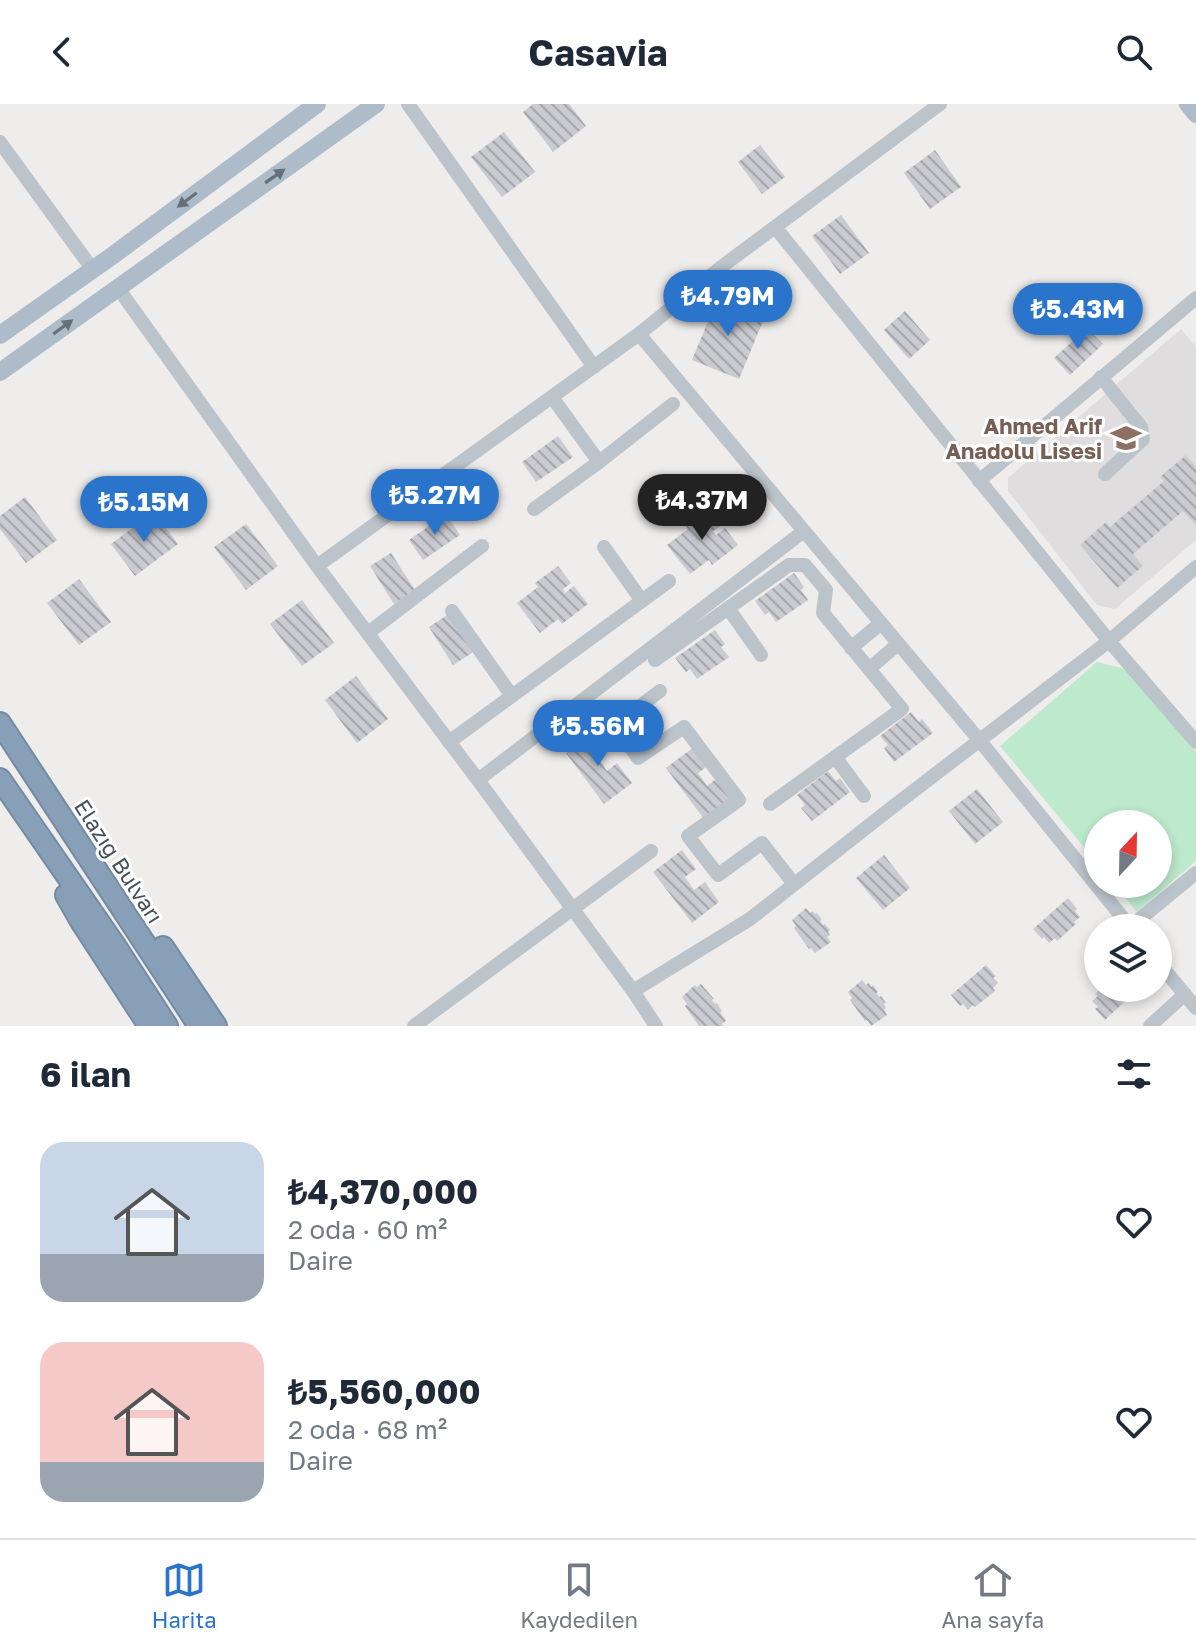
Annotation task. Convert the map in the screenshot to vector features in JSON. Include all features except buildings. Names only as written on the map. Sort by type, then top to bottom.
[{"type":"highway","name":"Elazığ Bulvarı","points":[[0,723],[199,1026]]},
{"type":"highway","points":[[0,779],[167,1026]]},
{"type":"highway","points":[[37,781],[120,885],[216,1026]]},
{"type":"highway","points":[[19,806],[82,923],[149,1026]]},
{"type":"main road","points":[[0,335],[317,104]]},
{"type":"main road","points":[[0,372],[376,104]]},
{"type":"main road","points":[[1188,104],[1196,114]]},
{"type":"street","points":[[408,104],[594,367]]},
{"type":"street","points":[[317,566],[639,334],[724,265],[940,104]]},
{"type":"street","points":[[0,142],[93,270]]},
{"type":"street","points":[[775,227],[1109,641],[1196,742]]},
{"type":"street","points":[[118,288],[317,566],[478,780],[656,1026]]},
{"type":"street","points":[[979,481],[1196,298]]},
{"type":"street","points":[[639,334],[980,741],[1120,914]]},
{"type":"street","points":[[1101,377],[1141,427],[1143,439],[1105,474]]},
{"type":"street","points":[[552,397],[599,462]]},
{"type":"street","points":[[534,509],[673,404]]},
{"type":"street","points":[[478,780],[804,531]]},
{"type":"street","points":[[368,633],[482,546]]},
{"type":"street","points":[[604,547],[642,601]]},
{"type":"street","points":[[655,660],[789,565],[805,565],[826,590],[823,613],[902,709],[770,804]]},
{"type":"street","points":[[633,991],[750,919],[1109,641],[1196,567]]},
{"type":"street","points":[[449,742],[669,581]]},
{"type":"street","points":[[728,608],[761,655]]},
{"type":"street","points":[[452,611],[512,696]]},
{"type":"street","points":[[851,648],[881,623]]},
{"type":"street","points":[[869,669],[898,644]]},
{"type":"street","points":[[660,691],[615,725],[638,758],[684,727],[739,800],[688,836],[718,875],[762,843],[794,884]]},
{"type":"street","points":[[835,757],[864,796]]},
{"type":"street","points":[[414,1026],[651,851]]},
{"type":"street","points":[[1148,914],[1196,873]]},
{"type":"street","points":[[1172,979],[1196,1008]]},
{"type":"street","points":[[1150,1026],[1185,994]]},
{"type":"shaded area","name":"Ahmed Arif Anadolu Lisesi","points":[[1181,329],[1196,347],[1196,540],[1115,609],[1097,605],[1008,491],[1008,478]]},
{"type":"green space","points":[[1097,662],[1125,669],[1196,752],[1196,861],[1172,882],[1172,810],[1084,810],[1084,847],[1000,746]]},
{"type":"green space","points":[[1126,898],[1153,898],[1137,912]]},
{"type":"place","name":"Ahmed Arif Anadolu Lisesi","points":[[1126,438]]}]
